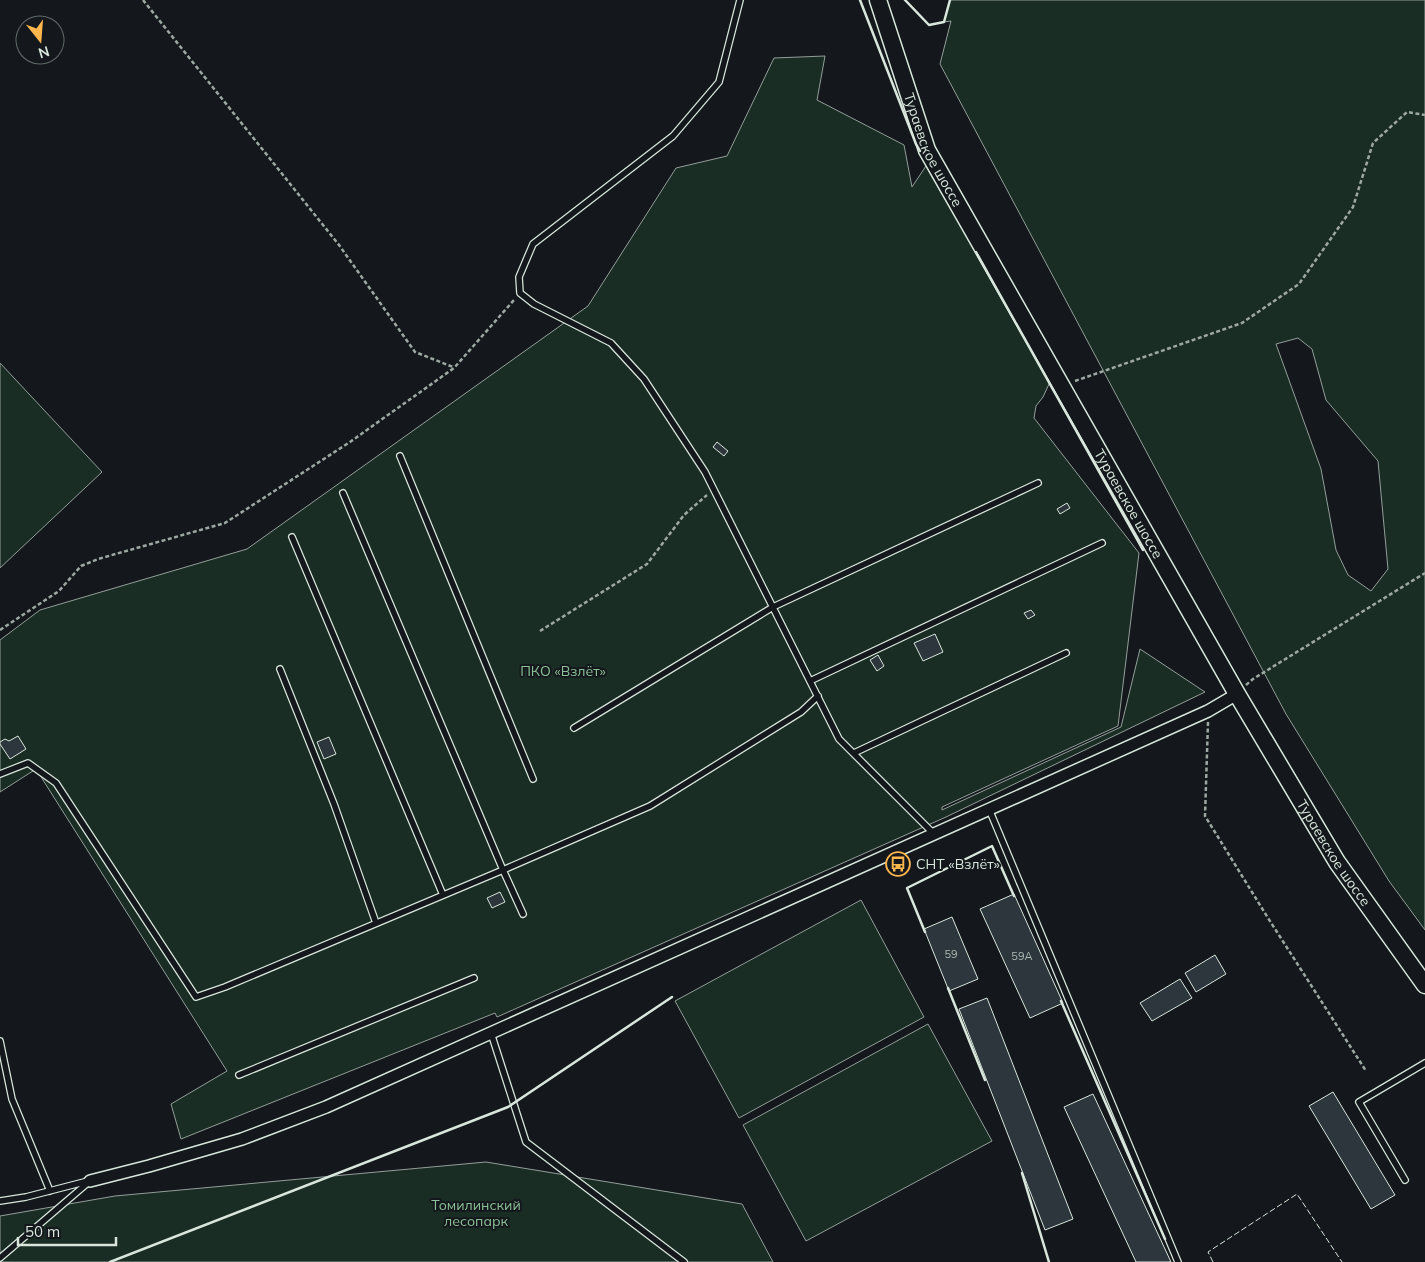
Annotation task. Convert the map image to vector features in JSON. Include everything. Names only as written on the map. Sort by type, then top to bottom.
[{"type":"main road","name":"Тураевское шоссе","points":[[878,0],[927,150],[1237,694],[1337,862],[1425,985]]},
{"type":"street","points":[[90,1181],[242,1139],[326,1107],[1208,711],[1237,694]]},
{"type":"lane","points":[[740,0],[719,82],[673,136],[533,244],[519,277],[520,293],[534,304],[612,343],[644,378],[704,472],[839,739],[934,834]]},
{"type":"lane","points":[[400,456],[533,780]]},
{"type":"lane","points":[[574,728],[772,607],[1038,483]]},
{"type":"lane","points":[[343,494],[523,914]]},
{"type":"lane","points":[[292,537],[444,895]]},
{"type":"lane","points":[[810,681],[1102,543]]},
{"type":"lane","points":[[854,753],[1066,653]]},
{"type":"lane","points":[[280,669],[334,804],[376,923]]},
{"type":"lane","points":[[0,774],[28,763],[56,783],[196,996],[225,987],[650,806],[801,712],[818,696]]},
{"type":"lane","points":[[990,809],[1178,1262]]},
{"type":"lane","points":[[239,1075],[474,978]]},
{"type":"lane","points":[[491,1033],[526,1142],[684,1262]]},
{"type":"lane","points":[[0,1041],[12,1099],[50,1191]]},
{"type":"lane","points":[[1405,1180],[1359,1102],[1425,1063]]},
{"type":"lane","points":[[0,1202],[90,1181]]},
{"type":"lane","points":[[0,1258],[90,1181]]},
{"type":"path","points":[[143,0],[339,245],[415,352],[454,368]]},
{"type":"path","points":[[1062,385],[1242,323],[1299,284],[1352,207],[1373,143],[1407,112],[1425,115]]},
{"type":"path","points":[[0,630],[59,592],[80,566],[98,559],[225,524],[350,442],[454,368],[520,293]]},
{"type":"path","points":[[540,631],[647,564],[684,515],[713,490]]},
{"type":"path","points":[[1237,694],[1253,679],[1425,573]]},
{"type":"path","points":[[1208,711],[1205,816],[1366,1071]]},
{"type":"green space","points":[[950,0],[1425,0],[1425,930],[1389,881],[1286,714],[940,64],[951,21],[944,22]],"holes":[[[1298,338],[1312,349],[1326,400],[1378,461],[1388,569],[1371,591],[1348,575],[1336,550],[1321,469],[1276,344]]]},
{"type":"green space","name":"ПКО «Взлёт»","points":[[825,56],[817,100],[904,145],[912,187],[926,166],[1050,382],[1043,397],[1036,406],[1034,418],[1139,553],[1118,726],[942,807],[942,810],[1121,727],[1140,649],[1205,692],[946,817],[497,1017],[495,1013],[181,1139],[171,1104],[227,1071],[36,769],[0,792],[0,640],[40,610],[247,549],[588,306],[676,168],[727,156],[774,58]]},
{"type":"green space","points":[[0,363],[102,472],[0,568]]},
{"type":"green space","points":[[861,900],[924,1017],[739,1118],[675,1001]]},
{"type":"green space","points":[[928,1024],[992,1141],[806,1241],[743,1125]]},
{"type":"green space","name":"Томилинский лесопарк","points":[[486,1162],[742,1204],[773,1262],[0,1262],[0,1216],[115,1196]]},
{"type":"building","points":[[717,442],[728,451],[724,456],[713,447]]},
{"type":"building","points":[[1067,503],[1070,508],[1060,514],[1057,509]]},
{"type":"building","points":[[1031,610],[1035,615],[1028,619],[1024,613]]},
{"type":"building","points":[[935,634],[943,652],[923,661],[914,643]]},
{"type":"building","points":[[878,655],[884,666],[877,671],[870,660]]},
{"type":"building","points":[[18,736],[26,749],[10,759],[0,742],[5,739],[9,741]]},
{"type":"building","points":[[329,737],[336,754],[324,759],[317,742]]},
{"type":"building","points":[[500,892],[505,902],[492,908],[487,898]]},
{"type":"building","points":[[1014,894],[1063,1003],[1030,1018],[980,909]]},
{"type":"building","points":[[952,917],[978,979],[949,991],[924,929]]},
{"type":"building","points":[[1215,955],[1226,974],[1196,992],[1185,973]]},
{"type":"building","points":[[1180,979],[1192,998],[1152,1021],[1140,1003]]},
{"type":"building","points":[[987,998],[1073,1219],[1045,1230],[959,1009]]},
{"type":"building","points":[[1333,1092],[1395,1195],[1371,1209],[1309,1106]]},
{"type":"building","points":[[1093,1094],[1171,1262],[1136,1262],[1064,1107]]},
{"type":"fence","points":[[1213,1262],[1208,1252],[1297,1194],[1342,1262]]},
{"type":"wall","points":[[860,0],[920,151]]},
{"type":"wall","points":[[905,0],[929,25],[944,22],[950,0]]},
{"type":"wall","points":[[976,252],[1143,550]]},
{"type":"wall","points":[[925,932],[907,888],[992,846],[1014,896]]},
{"type":"wall","points":[[948,988],[985,1080]]},
{"type":"wall","points":[[110,1262],[508,1107],[672,997]]},
{"type":"wall","points":[[1061,1001],[1165,1239]]},
{"type":"wall","points":[[1022,1173],[1049,1262]]},
{"type":"place","name":"СНТ «Взлёт»","points":[[898,864]]}]
